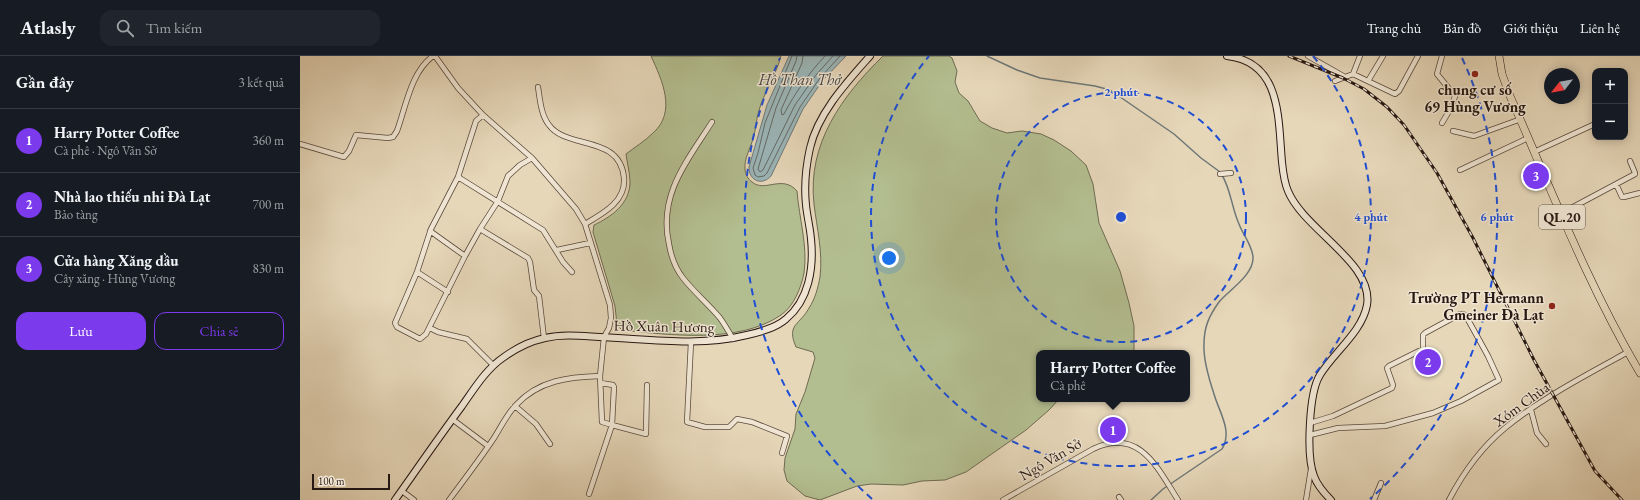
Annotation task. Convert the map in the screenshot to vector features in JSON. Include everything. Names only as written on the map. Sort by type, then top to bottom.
[{"type":"highway","name":"QL.20","points":[[1499,56],[1503,78],[1560,214],[1583,263],[1640,373]]},
{"type":"main road","name":"Hồ Xuân Hương","points":[[395,500],[452,419],[493,365],[511,352],[544,338],[569,336],[691,342],[733,339],[756,333],[784,321],[795,311],[808,286],[812,265],[812,240],[806,205],[806,169],[810,145],[825,112],[844,85],[870,56]]},
{"type":"main road","points":[[1226,56],[1249,62],[1259,70],[1269,82],[1276,98],[1284,182],[1290,196],[1306,218],[1354,265],[1365,284],[1367,302],[1365,312],[1359,324],[1319,376],[1312,398],[1310,423],[1311,469],[1323,492],[1331,500]]},
{"type":"street","points":[[300,144],[344,157],[349,151],[356,135],[388,138],[394,137],[398,131],[417,74],[424,64],[434,56],[458,88],[483,116],[532,158],[576,209],[585,224],[610,304],[610,328],[604,337],[600,376],[602,422],[646,434],[647,385]]},
{"type":"street","points":[[1308,56],[1345,77]]},
{"type":"street","points":[[1353,74],[1360,56]]},
{"type":"street","points":[[1368,81],[1383,56]]},
{"type":"street","points":[[1335,81],[1353,74],[1394,94],[1397,94],[1418,56]]},
{"type":"street","points":[[1442,56],[1437,74],[1455,96],[1452,106],[1442,123]]},
{"type":"street","points":[[538,87],[543,114],[549,126],[562,134],[611,152],[619,161],[624,173],[623,187],[617,203],[603,214],[585,224]]},
{"type":"street","points":[[483,116],[476,121],[458,177],[430,231],[417,272],[395,323],[400,330],[420,339],[424,336],[430,328],[465,256],[498,201],[508,176],[532,158]]},
{"type":"street","points":[[1453,131],[1474,136],[1520,119]]},
{"type":"street","points":[[712,122],[680,171],[669,197],[667,236],[672,258],[682,277],[720,319],[733,339]]},
{"type":"street","points":[[1534,152],[1592,125]]},
{"type":"street","points":[[1460,170],[1528,138]]},
{"type":"street","points":[[1560,214],[1634,174],[1635,173],[1630,160]]},
{"type":"street","points":[[1220,174],[1231,173]]},
{"type":"street","points":[[458,177],[543,230],[557,250],[562,262],[572,272]]},
{"type":"street","points":[[1616,184],[1622,197],[1624,198],[1640,193]]},
{"type":"street","points":[[480,229],[528,258],[530,262],[534,290],[539,296],[544,338]]},
{"type":"street","points":[[430,231],[465,256]]},
{"type":"street","points":[[557,250],[590,243]]},
{"type":"street","points":[[417,272],[448,292]]},
{"type":"street","points":[[1310,423],[1333,416],[1392,388],[1393,384],[1387,368],[1422,349],[1423,335],[1425,333],[1460,314],[1466,316],[1500,380],[1461,401],[1433,413],[1385,426],[1338,428],[1310,435]]},
{"type":"street","points":[[430,328],[438,332],[467,339],[493,365]]},
{"type":"street","points":[[691,342],[687,422],[705,427],[729,427],[737,419],[752,422],[788,436],[782,453]]},
{"type":"street","name":"Xóm Chùa","points":[[1449,500],[1466,469],[1497,435],[1516,420],[1561,390],[1628,352]]},
{"type":"street","points":[[449,500],[515,406],[522,399],[549,383],[573,377],[600,376]]},
{"type":"street","points":[[589,494],[612,425],[614,387],[613,385],[601,383]]},
{"type":"street","points":[[515,406],[536,424],[550,444]]},
{"type":"street","points":[[1531,410],[1537,433],[1546,444]]},
{"type":"street","points":[[452,419],[488,446]]},
{"type":"street","name":"Ngô Văn Sở","points":[[1003,500],[1102,444],[1124,442],[1146,454],[1178,500]]},
{"type":"street","points":[[1306,500],[1311,469]]},
{"type":"street","points":[[1374,500],[1381,483]]},
{"type":"street","points":[[402,491],[414,500]]},
{"type":"green space","points":[[651,56],[781,56],[759,110],[754,136],[745,162],[745,171],[749,179],[757,185],[785,184],[791,186],[797,191],[804,242],[805,263],[801,285],[790,307],[781,315],[764,324],[725,334],[704,335],[661,334],[622,330],[617,325],[615,306],[593,232],[594,225],[613,214],[627,197],[630,175],[626,154],[653,133],[660,125],[664,115],[666,106],[663,85]]},
{"type":"green space","points":[[883,56],[949,56],[952,58],[957,71],[955,82],[959,93],[968,101],[980,121],[992,128],[1007,133],[1022,131],[1041,134],[1071,151],[1086,165],[1093,184],[1099,223],[1120,271],[1129,303],[1134,326],[1134,350],[1036,350],[1036,402],[1056,402],[1026,430],[966,472],[945,480],[922,481],[903,485],[871,484],[857,486],[820,500],[805,496],[787,481],[784,470],[785,458],[795,429],[796,414],[805,392],[815,358],[813,352],[796,347],[793,339],[793,329],[813,301],[820,277],[820,250],[814,204],[813,182],[816,161],[830,122],[841,105],[868,71]]},
{"type":"water","name":"Hồ Than Thở","points":[[789,56],[846,56],[823,80],[803,109],[771,176],[764,181],[760,181],[751,176],[749,167],[767,105]]},
{"type":"waterway","points":[[987,56],[1017,70],[1040,78],[1095,86],[1110,90],[1174,134],[1201,158],[1220,172]]},
{"type":"waterway","points":[[1151,500],[1163,489],[1222,449],[1225,442],[1226,428],[1216,401],[1205,363],[1204,338],[1208,322],[1215,307],[1250,270],[1253,257],[1251,248],[1237,218],[1222,175]]},
{"type":"railway","points":[[1289,56],[1343,78],[1364,89],[1387,107],[1404,125],[1437,173],[1473,238],[1534,360],[1595,471],[1622,500]]},
{"type":"place","name":"chung cư số 69 Hùng Vương","points":[[1475,74]]},
{"type":"place","name":"Cửa hàng Xăng dầu","points":[[1536,176]]},
{"type":"place","name":"Trường PT Hermann Gmeiner Đà Lạt","points":[[1552,306]]},
{"type":"place","name":"Nhà lao thiếu nhi Đà Lạt","points":[[1428,362]]},
{"type":"place","name":"Harry Potter Coffee","points":[[1113,430]]}]
